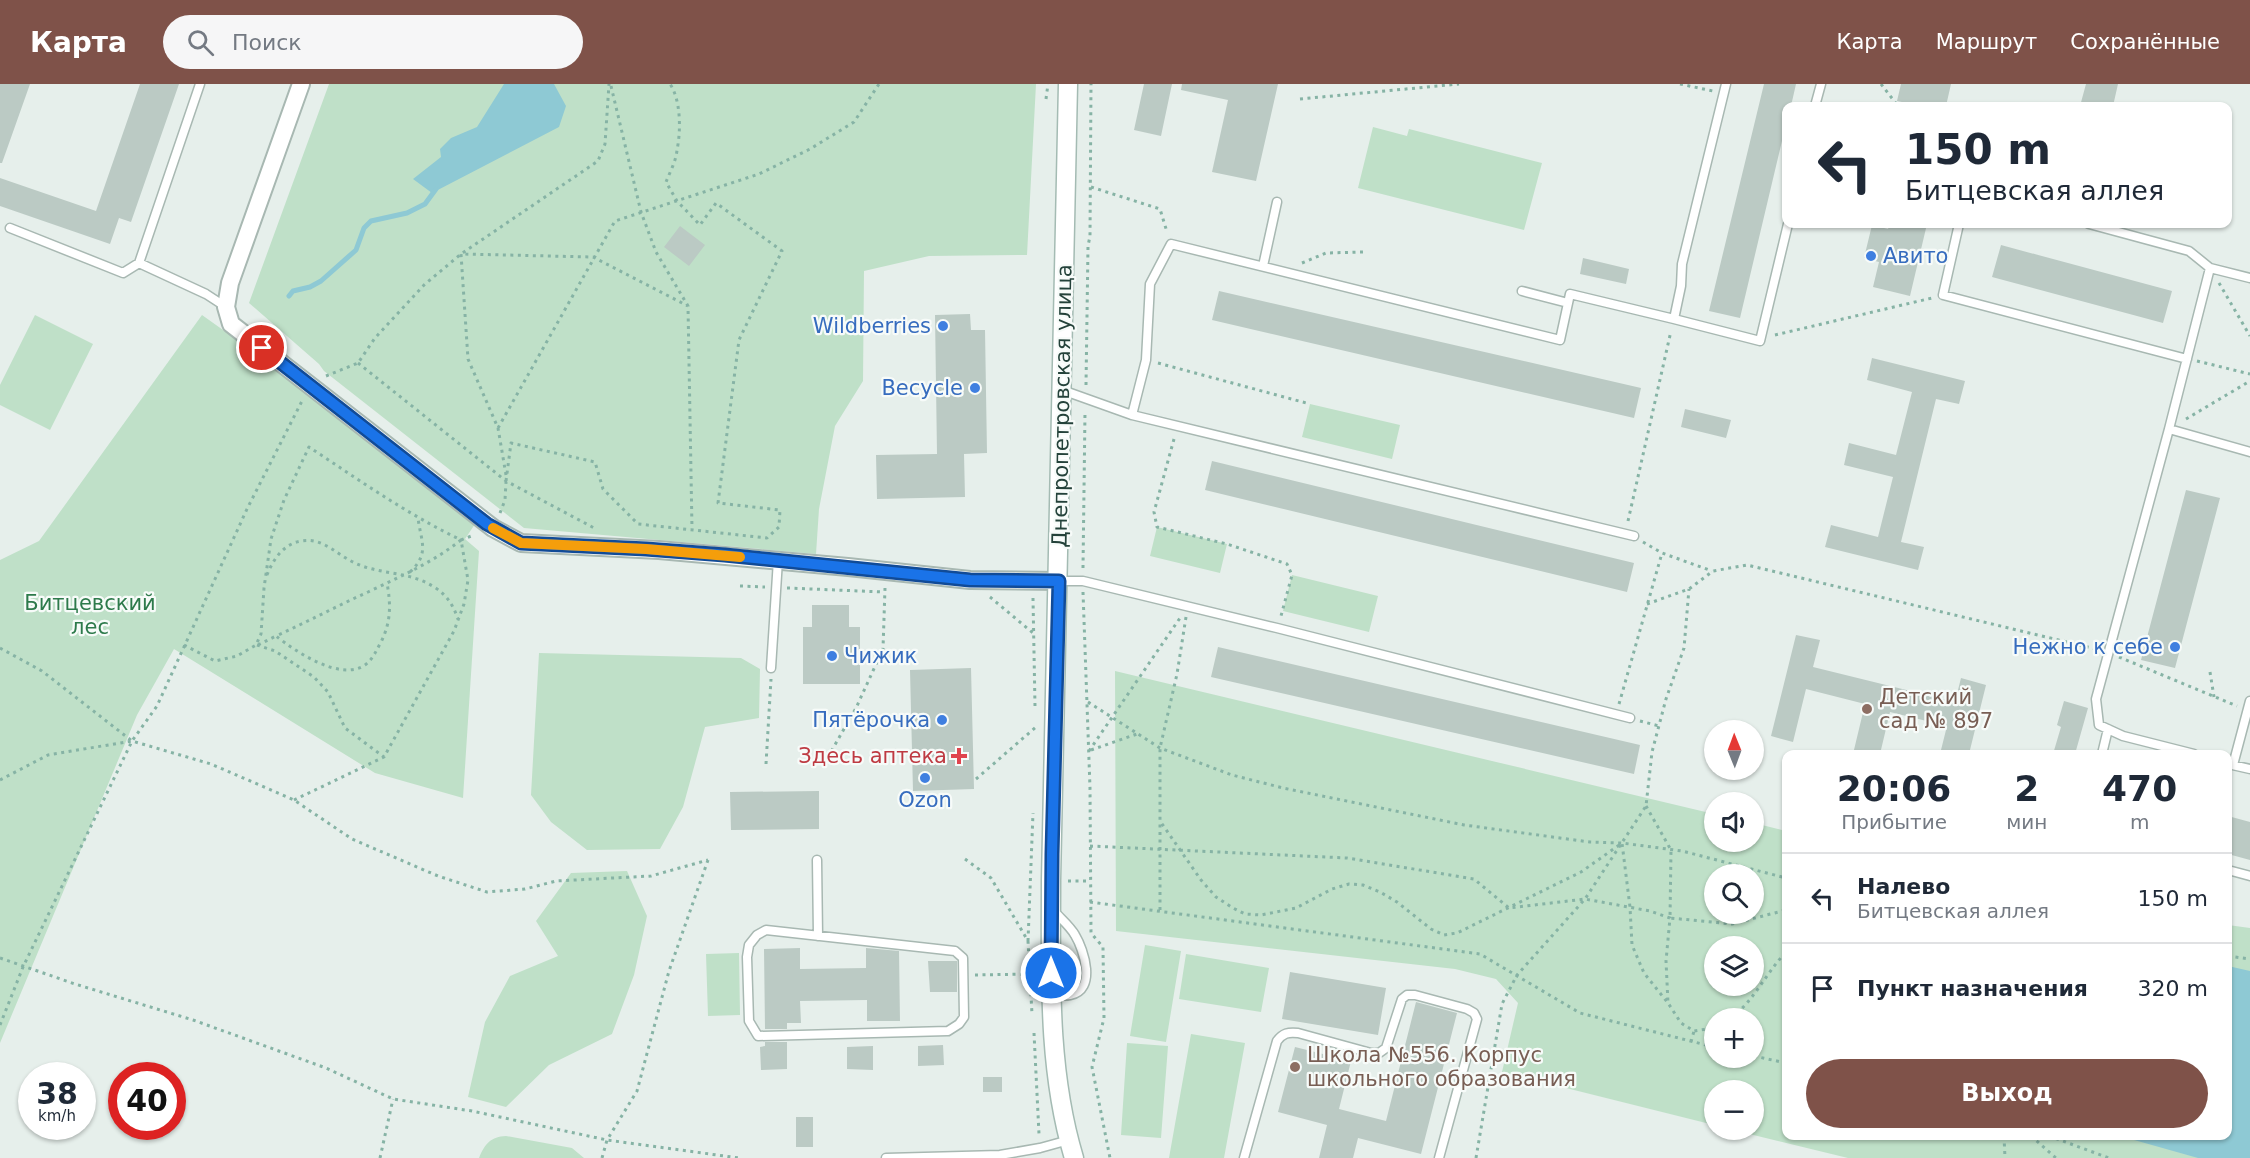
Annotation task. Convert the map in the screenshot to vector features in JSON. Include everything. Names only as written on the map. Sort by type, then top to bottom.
[{"type":"street","points":[[301,84],[230,283],[226,307],[231,324],[493,528],[521,543],[641,549],[778,560],[970,580],[1059,581]]},
{"type":"street","name":"Днепропетровская улица","points":[[1068,84],[1051,995],[1059,1090],[1074,1158]]},
{"type":"lane","points":[[10,228],[123,273],[139,263],[200,84]]},
{"type":"lane","points":[[1816,102],[1821,84]]},
{"type":"lane","points":[[1674,319],[1681,286],[1682,264],[1724,88]]},
{"type":"lane","points":[[1263,266],[1277,202]]},
{"type":"lane","points":[[1132,415],[1146,360],[1150,284],[1171,244],[1560,340],[1570,294],[1760,341],[1787,228]]},
{"type":"lane","points":[[1958,228],[1943,295],[2187,359]]},
{"type":"lane","points":[[2104,228],[2189,251],[2210,268],[2250,278]]},
{"type":"lane","points":[[139,263],[206,294],[226,307]]},
{"type":"lane","points":[[2178,750],[2123,736],[2099,725],[2096,699],[2210,268]]},
{"type":"lane","points":[[1522,291],[1568,303]]},
{"type":"lane","points":[[1062,390],[1132,415],[1630,535]]},
{"type":"lane","points":[[2169,429],[2250,452]]},
{"type":"lane","points":[[771,668],[778,560]]},
{"type":"lane","points":[[1059,581],[1083,581],[1188,606],[1630,718]]},
{"type":"lane","points":[[2232,758],[2250,701]]},
{"type":"lane","points":[[2103,750],[2108,729]]},
{"type":"lane","points":[[2232,765],[2250,770]]},
{"type":"lane","points":[[817,860],[818,936]]},
{"type":"lane","points":[[2232,871],[2250,876]]},
{"type":"lane","points":[[1051,907],[1075,933],[1086,958],[1086,978],[1082,989],[1072,995],[1051,995]]},
{"type":"lane","points":[[766,930],[818,936],[955,951],[963,958],[964,1017],[959,1024],[948,1031],[758,1036],[748,1014],[749,945],[757,935],[766,930]]},
{"type":"lane","points":[[1244,1158],[1276,1041],[1281,1036],[1288,1032],[1299,1033],[1371,1053],[1379,1053],[1386,1048],[1402,999],[1407,995],[1414,995],[1467,1009],[1474,1013],[1477,1019],[1439,1158]]},
{"type":"lane","points":[[886,1158],[1000,1157],[1069,1140]]},
{"type":"path","points":[[610,84],[641,212],[656,252],[688,306],[692,529]]},
{"type":"path","points":[[0,1025],[23,967],[132,741],[157,706],[247,509],[310,385],[358,363],[375,338],[424,285],[461,254],[598,161],[605,144],[610,84]]},
{"type":"path","points":[[184,645],[215,661],[237,656],[406,575],[441,556],[461,540],[493,528],[505,500],[511,443],[595,462],[603,489],[638,524],[767,538],[779,527],[780,510],[718,503],[739,340],[782,251],[716,203],[700,225],[677,201],[666,182],[677,151],[678,129],[675,91],[670,84]]},
{"type":"path","points":[[498,428],[615,221],[759,174],[810,149],[854,122],[879,84]]},
{"type":"path","points":[[1046,99],[1048,84]]},
{"type":"path","points":[[1091,84],[1083,581],[1089,751],[1090,933],[1103,947],[1104,1018],[1092,1067],[1110,1158]]},
{"type":"path","points":[[1300,99],[1459,84]]},
{"type":"path","points":[[1680,84],[1724,88]]},
{"type":"path","points":[[1881,84],[1895,102]]},
{"type":"path","points":[[1091,187],[1160,209],[1171,244]]},
{"type":"path","points":[[1281,271],[1326,253],[1363,252]]},
{"type":"path","points":[[461,254],[593,257],[688,306]]},
{"type":"path","points":[[461,254],[468,360],[498,428],[506,481]]},
{"type":"path","points":[[2210,268],[2250,336]]},
{"type":"path","points":[[1760,341],[1781,333],[1943,295]]},
{"type":"path","points":[[1668,346],[1630,535],[1662,553],[1713,571]]},
{"type":"path","points":[[2187,359],[2250,374]]},
{"type":"path","points":[[1146,360],[1310,404]]},
{"type":"path","points":[[358,363],[506,481],[601,531]]},
{"type":"path","points":[[2169,429],[2250,381]]},
{"type":"path","points":[[1178,426],[1154,512],[1157,527],[1227,544],[1287,564],[1292,575],[1277,628]]},
{"type":"path","points":[[256,645],[261,634],[271,539],[284,500],[309,447],[418,518],[461,540]]},
{"type":"path","points":[[406,575],[419,563],[423,554],[418,518]]},
{"type":"path","points":[[265,580],[279,554],[299,541],[310,540],[321,543],[354,563],[376,571],[406,575],[436,588],[453,603],[458,619]]},
{"type":"path","points":[[294,800],[384,757],[454,631],[464,604],[468,580],[461,540]]},
{"type":"path","points":[[1617,714],[1662,553]]},
{"type":"path","points":[[1647,604],[1689,589],[1713,571],[1747,565],[2109,653],[2230,704]]},
{"type":"path","points":[[824,764],[856,708],[883,649],[885,571]]},
{"type":"path","points":[[970,580],[1034,634]]},
{"type":"path","points":[[1032,580],[1035,739]]},
{"type":"path","points":[[276,636],[304,657],[349,670],[363,666],[373,657],[390,618],[387,584]]},
{"type":"path","points":[[740,586],[884,592]]},
{"type":"path","points":[[1476,1158],[1502,1004],[1517,975],[1584,899],[1646,806],[1652,752],[1684,648],[1689,589]]},
{"type":"path","points":[[1089,751],[1188,606]]},
{"type":"path","points":[[1160,910],[1160,748],[1177,674],[1188,606]]},
{"type":"path","points":[[256,645],[274,651],[314,677],[328,692],[345,728],[384,757]]},
{"type":"path","points":[[0,648],[42,671],[132,741],[211,764],[294,800],[352,838],[438,876],[487,892],[525,889],[556,882],[651,876],[708,860],[669,971],[637,1091],[607,1140],[602,1158]]},
{"type":"path","points":[[766,764],[771,668]]},
{"type":"path","points":[[2210,672],[2214,697]]},
{"type":"path","points":[[1088,702],[1160,748],[1232,775],[1283,788],[1464,825],[1590,842],[1682,850],[1782,877]]},
{"type":"path","points":[[1630,718],[1659,726]]},
{"type":"path","points":[[976,779],[1036,727]]},
{"type":"path","points":[[1089,751],[1137,734]]},
{"type":"path","points":[[0,780],[48,755],[132,741]]},
{"type":"path","points":[[1646,806],[1671,849],[1671,918],[1665,961],[1668,1003]]},
{"type":"path","points":[[1033,810],[1028,942],[1033,1020]]},
{"type":"path","points":[[1160,821],[1201,880],[1216,897],[1245,914],[1269,914],[1296,908],[1332,889],[1349,884],[1363,885],[1380,892],[1431,929],[1444,935],[1457,933],[1581,872],[1622,843]]},
{"type":"path","points":[[1622,843],[1632,945],[1644,973],[1681,1023],[1694,1031],[1704,1030]]},
{"type":"path","points":[[1090,846],[1347,858],[1474,879],[1509,908],[1584,899],[1650,911],[1671,918],[1732,924],[1782,911]]},
{"type":"path","points":[[965,859],[991,878],[1028,942]]},
{"type":"path","points":[[1066,881],[1090,881]]},
{"type":"path","points":[[1090,902],[1480,954],[1580,1013],[1704,1045]]},
{"type":"path","points":[[1244,922],[1245,914]]},
{"type":"path","points":[[1744,1008],[1760,983],[1782,957]]},
{"type":"path","points":[[2232,957],[2250,959]]},
{"type":"path","points":[[0,958],[237,1036],[326,1068],[393,1099],[472,1111],[607,1140],[739,1158]]},
{"type":"path","points":[[970,975],[1030,974]]},
{"type":"path","points":[[1690,1042],[1694,1031]]},
{"type":"path","points":[[1034,1032],[1040,1148]]},
{"type":"path","points":[[1764,1058],[1782,1062]]},
{"type":"path","points":[[380,1158],[393,1099]]},
{"type":"path","points":[[2004,1140],[2004,1158]]},
{"type":"path","points":[[2036,1140],[2056,1158]]},
{"type":"path","points":[[2060,1140],[2109,1158]]},
{"type":"green space","points":[[329,84],[1036,84],[1027,255],[929,256],[864,271],[863,381],[835,426],[819,509],[816,554],[524,528],[324,371],[319,364],[249,303]]},
{"type":"green space","points":[[1373,127],[1407,136],[1409,129],[1542,163],[1524,230],[1358,188]]},
{"type":"green space","points":[[35,315],[93,344],[50,430],[0,405],[0,385]]},
{"type":"green space","name":"Битцевский лес","points":[[202,315],[310,392],[477,521],[465,539],[479,551],[463,798],[375,773],[174,649],[137,715],[0,1043],[0,560],[39,541]]},
{"type":"green space","points":[[1310,404],[1400,425],[1392,459],[1302,437]]},
{"type":"green space","points":[[1157,527],[1227,544],[1220,573],[1150,556]]},
{"type":"green space","points":[[1292,575],[1378,596],[1369,632],[1283,611]]},
{"type":"green space","points":[[539,653],[741,658],[760,669],[759,718],[705,727],[683,807],[660,849],[587,850],[551,822],[531,795]]},
{"type":"green space","points":[[1115,671],[1704,812],[1704,852],[1764,852],[1764,826],[1782,830],[1782,1140],[2232,1140],[2232,926],[2250,928],[2250,1158],[1848,1158],[1764,1138],[1764,1080],[1704,1080],[1704,1122],[1502,1072],[1518,1003],[1496,979],[1455,969],[1116,931]]},
{"type":"green space","points":[[627,871],[647,916],[634,975],[612,1034],[549,1065],[506,1107],[468,1097],[485,1022],[510,976],[558,956],[536,921],[571,873]]},
{"type":"green space","points":[[1145,945],[1181,951],[1166,1042],[1130,1036]]},
{"type":"green space","points":[[739,953],[740,1015],[708,1016],[706,954]]},
{"type":"green space","points":[[1186,954],[1269,968],[1261,1012],[1179,999]]},
{"type":"green space","points":[[1191,1034],[1245,1043],[1224,1158],[1169,1158]]},
{"type":"green space","points":[[1127,1043],[1168,1046],[1161,1138],[1121,1135]]},
{"type":"green space","points":[[506,1136],[572,1148],[584,1158],[479,1158],[489,1142]]},
{"type":"water","points":[[504,84],[554,84],[566,106],[559,127],[432,193],[413,179],[441,157],[440,149],[451,138],[477,127]]},
{"type":"water","points":[[2232,967],[2250,971],[2250,1158],[2198,1158],[2134,1140],[2232,1140]]},
{"type":"building","points":[[0,84],[30,84],[2,163],[0,163]]},
{"type":"building","points":[[140,84],[179,84],[131,222],[119,218],[110,244],[0,206],[0,178],[96,211]]},
{"type":"building","points":[[1144,84],[1172,84],[1161,136],[1134,130]]},
{"type":"building","points":[[1182,84],[1278,84],[1256,181],[1212,172],[1228,100],[1181,90]]},
{"type":"building","points":[[1764,84],[1796,84],[1792,102],[1782,102],[1782,141],[1740,318],[1709,311]]},
{"type":"building","points":[[1901,84],[1951,84],[1947,102],[1897,101]]},
{"type":"building","points":[[2086,84],[2118,84],[2114,102],[2081,102]]},
{"type":"building","points":[[680,226],[705,245],[689,266],[664,247]]},
{"type":"building","points":[[1871,228],[1926,228],[1910,296],[1873,287],[1879,262],[1864,258]]},
{"type":"building","points":[[2001,245],[2172,291],[2163,323],[1992,277]]},
{"type":"building","points":[[1583,258],[1629,269],[1626,284],[1580,274]]},
{"type":"building","points":[[1219,291],[1641,388],[1634,418],[1212,320]]},
{"type":"building","points":[[970,314],[971,330],[985,330],[987,453],[964,454],[965,497],[877,499],[876,455],[937,454],[935,315]]},
{"type":"building","points":[[1872,358],[1965,381],[1959,404],[1936,399],[1901,542],[1924,547],[1918,570],[1825,547],[1831,525],[1878,537],[1893,477],[1844,465],[1849,443],[1896,455],[1912,392],[1867,380]]},
{"type":"building","points":[[1685,409],[1731,420],[1726,438],[1681,427]]},
{"type":"building","points":[[1212,461],[1634,563],[1627,592],[1205,490]]},
{"type":"building","points":[[2186,490],[2220,498],[2175,668],[2141,660]]},
{"type":"building","name":"Чижик","points":[[812,605],[849,605],[849,627],[860,627],[860,684],[803,684],[803,627],[812,627]]},
{"type":"building","points":[[1796,635],[1820,640],[1813,667],[1955,702],[1961,678],[1986,685],[1970,750],[1941,750],[1947,726],[1890,712],[1881,750],[1854,750],[1865,704],[1806,689],[1793,742],[1771,736]]},
{"type":"building","points":[[1218,647],[1640,745],[1634,774],[1211,677]]},
{"type":"building","points":[[971,668],[974,789],[913,791],[910,670]]},
{"type":"building","points":[[2064,701],[2088,708],[2076,750],[2054,750],[2061,727],[2057,725]]},
{"type":"building","points":[[819,791],[819,829],[731,830],[730,792]]},
{"type":"building","points":[[2232,817],[2250,822],[2250,860],[2232,855]]},
{"type":"building","points":[[800,948],[800,969],[866,968],[866,948],[899,951],[900,1021],[867,1021],[867,1000],[800,1001],[801,1023],[787,1023],[787,1029],[765,1029],[764,949]]},
{"type":"building","points":[[928,961],[957,961],[957,992],[930,992]]},
{"type":"building","points":[[1290,972],[1386,988],[1378,1035],[1282,1019]]},
{"type":"building","points":[[1416,1002],[1457,1013],[1421,1154],[1358,1138],[1353,1158],[1319,1158],[1327,1125],[1278,1112],[1295,1047],[1351,1061],[1339,1109],[1386,1121]]},
{"type":"building","points":[[765,1042],[787,1042],[787,1069],[761,1070],[760,1047],[765,1046]]},
{"type":"building","points":[[943,1045],[944,1065],[918,1066],[918,1046]]},
{"type":"building","points":[[873,1046],[873,1070],[847,1069],[847,1047]]},
{"type":"building","points":[[983,1077],[1002,1077],[1002,1092],[983,1092]]},
{"type":"building","points":[[796,1117],[813,1117],[813,1147],[796,1147]]},
{"type":"waterway","points":[[289,296],[293,291],[310,287],[321,281],[356,250],[364,228],[371,221],[407,213],[425,204],[436,189]]},
{"type":"slow traffic","points":[[493,528],[521,543],[646,549],[740,557]]},
{"type":"place","name":"Авито","points":[[1871,256]]},
{"type":"place","name":"Wildberries","points":[[943,326]]},
{"type":"place","name":"Becycle","points":[[975,388]]},
{"type":"place","name":"Нежно к себе","points":[[2175,647]]},
{"type":"place","name":"Чижик","points":[[832,656]]},
{"type":"place","name":"Детский сад № 897","points":[[1867,709]]},
{"type":"place","name":"Пятёрочка","points":[[942,720]]},
{"type":"place","name":"Здесь аптека","points":[[959,756]]},
{"type":"place","name":"Ozon","points":[[925,778]]},
{"type":"place","name":"Школа №556. Корпус школьного образования","points":[[1295,1067]]},
{"type":"route","points":[[262,348],[487,524],[521,543],[725,555],[970,580],[1059,581],[1051,973]]}]
